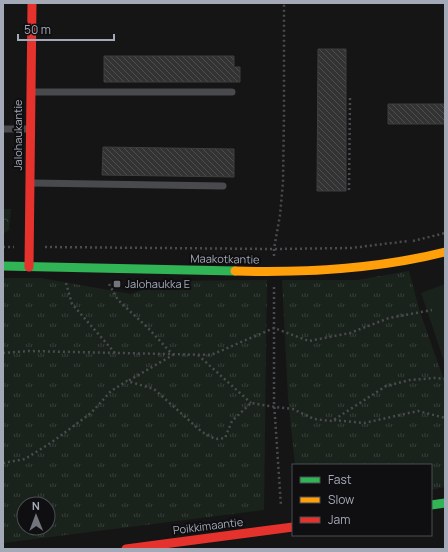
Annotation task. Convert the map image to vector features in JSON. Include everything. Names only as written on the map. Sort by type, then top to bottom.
[{"type":"street","name":"Jalohaukantie","points":[[29,266],[32,3]]},
{"type":"street","name":"Maakotkantie","points":[[3,266],[274,272],[357,267],[425,258],[445,252]]},
{"type":"street","points":[[432,505],[445,503]]},
{"type":"street","name":"Poikkimaantie","points":[[126,549],[292,527]]},
{"type":"lane","points":[[31,92],[232,92]]},
{"type":"lane","points":[[3,129],[31,129]]},
{"type":"lane","points":[[30,183],[223,186]]},
{"type":"path","points":[[281,506],[275,408],[274,249],[280,215],[283,182],[284,3]]},
{"type":"path","points":[[349,190],[350,97]]},
{"type":"path","points":[[45,247],[274,249],[351,248],[413,240],[445,233]]},
{"type":"path","points":[[64,277],[72,304],[116,353]]},
{"type":"path","points":[[109,283],[118,300],[173,354]]},
{"type":"path","points":[[3,353],[28,352],[211,355],[274,328],[309,341],[350,333],[389,318],[432,310]]},
{"type":"path","points":[[3,463],[25,459],[52,442],[91,413],[111,391],[173,354]]},
{"type":"path","points":[[198,355],[251,402],[275,408],[293,409],[314,419],[364,424],[418,411],[445,418]]},
{"type":"path","points":[[333,420],[386,386],[410,380],[435,378],[445,379]]},
{"type":"path","points":[[128,381],[154,389],[202,432],[215,439],[225,438],[232,421],[251,402]]},
{"type":"green space","points":[[3,209],[11,209],[9,230],[3,234]]},
{"type":"green space","points":[[409,271],[420,312],[445,383],[445,487],[432,490],[432,464],[295,464],[288,398],[282,280],[357,280]]},
{"type":"green space","points":[[3,278],[41,278],[131,294],[167,281],[267,280],[264,510],[3,543]]},
{"type":"green space","points":[[445,284],[445,364],[421,293]]},
{"type":"building","points":[[318,49],[346,49],[346,191],[317,191]]},
{"type":"building","points":[[104,56],[234,56],[234,67],[240,67],[240,82],[104,82]]},
{"type":"building","points":[[388,104],[445,104],[445,124],[388,124]]},
{"type":"building","points":[[103,147],[234,149],[234,177],[102,175]]},
{"type":"traffic: fast","points":[[3,266],[235,271]]},
{"type":"traffic: fast","points":[[432,505],[445,503]]},
{"type":"traffic: slow","points":[[235,271],[341,269],[420,258],[445,252]]},
{"type":"traffic: jam","points":[[29,267],[32,3]]},
{"type":"traffic: jam","points":[[126,549],[292,527]]},
{"type":"place","name":"Jalohaukka E","points":[[117,284]]}]
